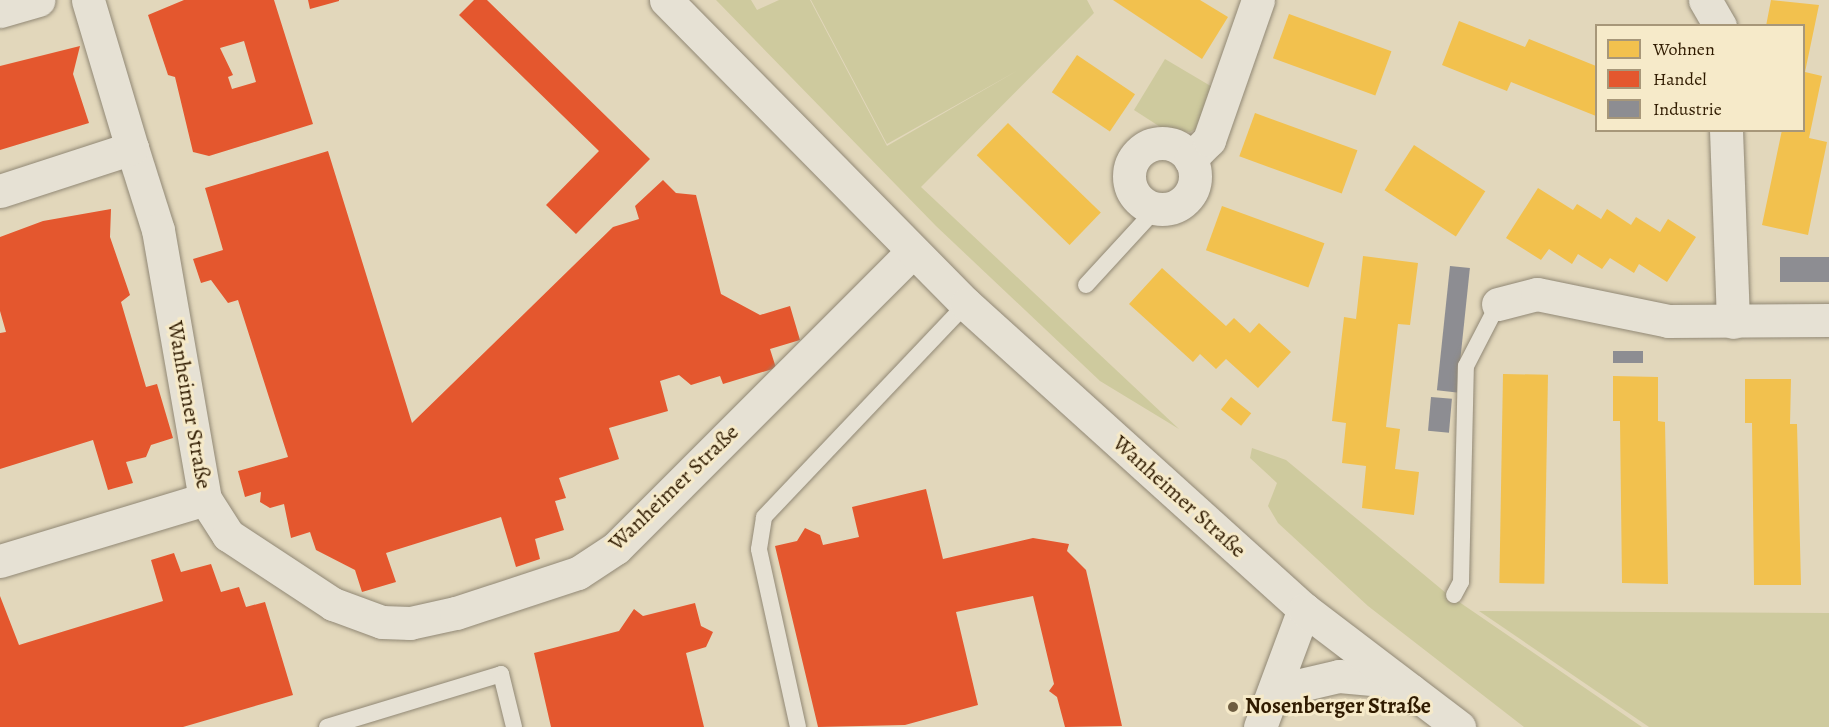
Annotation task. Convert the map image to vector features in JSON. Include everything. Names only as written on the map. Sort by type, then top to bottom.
[{"type":"street","points":[[0,11],[38,0]]},
{"type":"street","name":"Wanheimer Straße","points":[[88,0],[158,230],[205,500],[228,535],[333,604],[382,622],[410,623],[456,613],[579,573],[616,548],[912,252]]},
{"type":"street","name":"Wanheimer Straße","points":[[666,0],[912,252],[966,304],[1305,609],[1459,727]]},
{"type":"street","points":[[1190,159],[1209,140],[1258,0]]},
{"type":"street","points":[[1705,0],[1719,24]]},
{"type":"street","points":[[1726,132],[1733,322]]},
{"type":"street","points":[[1161,143],[1178,147],[1190,159],[1192,188],[1183,201],[1156,209],[1132,191],[1128,179],[1135,157],[1161,143]]},
{"type":"street","points":[[0,191],[132,148]]},
{"type":"street","points":[[1498,304],[1537,294],[1668,321],[1829,320]]},
{"type":"street","points":[[0,561],[205,500]]},
{"type":"street","points":[[1264,715],[1305,609]]},
{"type":"street","points":[[1264,715],[1296,686],[1339,676],[1383,680],[1410,690]]},
{"type":"lane","points":[[1086,285],[1156,209]]},
{"type":"lane","points":[[798,727],[759,549],[764,517],[966,304]]},
{"type":"lane","points":[[1454,595],[1461,582],[1466,366],[1498,304]]},
{"type":"lane","points":[[327,727],[501,674],[514,727]]},
{"type":"shaded area","points":[[716,0],[751,0],[757,10],[779,0],[810,0],[887,146],[1022,68],[887,144],[811,0],[1087,0],[1094,13],[921,187],[1179,429],[1100,381],[936,226]]},
{"type":"shaded area","points":[[1165,59],[1214,88],[1198,128],[1190,132],[1165,130],[1134,110]]},
{"type":"shaded area","points":[[1252,448],[1286,460],[1446,593],[1642,727],[1524,727],[1368,606],[1278,523],[1268,506],[1277,483],[1250,458]]},
{"type":"shaded area","points":[[1479,611],[1829,613],[1829,727],[1649,727]]},
{"type":"building: Wohnen","points":[[1113,0],[1200,0],[1228,17],[1202,59]]},
{"type":"building: Wohnen","points":[[1771,0],[1819,5],[1805,72],[1805,24],[1766,24]]},
{"type":"building: Wohnen","points":[[1289,14],[1391,51],[1375,95],[1273,58]]},
{"type":"building: Wohnen","points":[[1459,21],[1525,47],[1529,39],[1595,66],[1595,116],[1511,82],[1507,91],[1442,65]]},
{"type":"building: Wohnen","points":[[1077,55],[1135,94],[1110,131],[1052,92]]},
{"type":"building: Wohnen","points":[[1805,72],[1822,76],[1809,138],[1827,142],[1808,235],[1762,225],[1782,132],[1805,132]]},
{"type":"building: Wohnen","points":[[1255,113],[1357,150],[1342,194],[1239,156]]},
{"type":"building: Wohnen","points":[[1008,123],[1101,213],[1070,245],[977,155]]},
{"type":"building: Wohnen","points":[[1414,145],[1485,191],[1456,237],[1385,190]]},
{"type":"building: Wohnen","points":[[1538,188],[1573,210],[1577,204],[1601,219],[1607,209],[1631,225],[1636,217],[1660,232],[1668,219],[1696,237],[1667,282],[1639,264],[1634,273],[1610,258],[1602,269],[1578,254],[1572,264],[1549,249],[1541,260],[1506,238]]},
{"type":"building: Wohnen","points":[[1222,206],[1324,243],[1308,287],[1206,250]]},
{"type":"building: Wohnen","points":[[1363,256],[1418,263],[1410,325],[1398,324],[1386,427],[1400,429],[1395,469],[1419,472],[1414,515],[1362,508],[1366,466],[1342,463],[1346,423],[1332,421],[1344,317],[1356,319]]},
{"type":"building: Wohnen","points":[[1162,268],[1226,326],[1234,318],[1250,333],[1259,323],[1291,352],[1258,388],[1226,359],[1216,369],[1200,354],[1193,362],[1129,304]]},
{"type":"building: Wohnen","points":[[1503,374],[1548,375],[1544,584],[1499,583]]},
{"type":"building: Wohnen","points":[[1613,376],[1658,377],[1658,421],[1665,422],[1668,584],[1622,583],[1620,421],[1613,421]]},
{"type":"building: Wohnen","points":[[1745,379],[1791,379],[1790,424],[1797,424],[1801,585],[1754,585],[1752,423],[1745,423]]},
{"type":"building: Wohnen","points":[[1231,397],[1251,413],[1241,426],[1221,409]]},
{"type":"building: Handel","points":[[184,0],[274,0],[313,124],[209,156],[193,152],[175,77],[168,75],[148,15]],"holes":[[[244,41],[256,82],[232,89],[228,77],[233,75],[220,48]]]},
{"type":"building: Handel","points":[[308,0],[339,0],[339,1],[310,9]]},
{"type":"building: Handel","points":[[474,0],[487,0],[650,159],[576,234],[546,205],[599,151],[459,15]]},
{"type":"building: Handel","points":[[80,46],[73,74],[89,123],[0,150],[0,66]]},
{"type":"building: Handel","points":[[328,151],[412,423],[613,227],[639,219],[635,206],[663,180],[676,193],[696,195],[721,294],[760,315],[790,306],[800,340],[770,349],[776,368],[723,384],[720,376],[691,385],[679,375],[660,381],[668,411],[609,428],[619,459],[559,478],[566,498],[555,501],[564,530],[535,539],[540,559],[516,567],[501,517],[386,553],[396,582],[362,592],[355,570],[316,550],[310,532],[291,538],[284,504],[270,508],[260,502],[261,492],[245,497],[238,471],[288,457],[238,300],[228,303],[211,280],[201,283],[193,259],[223,250],[205,188]]},
{"type":"building: Handel","points":[[111,209],[110,237],[130,295],[121,302],[146,387],[157,384],[173,438],[151,445],[146,457],[126,462],[133,483],[108,490],[93,440],[0,469],[0,333],[6,332],[0,311],[0,237],[43,221]]},
{"type":"building: Handel","points":[[926,489],[943,559],[1033,538],[1069,544],[1067,551],[1086,570],[1122,726],[1065,727],[1057,697],[1049,691],[1054,684],[1033,596],[956,612],[978,705],[905,725],[818,727],[775,546],[797,541],[805,528],[820,535],[823,545],[859,537],[852,507]]},
{"type":"building: Handel","points":[[174,553],[181,572],[211,564],[221,592],[239,587],[246,607],[265,602],[293,695],[183,727],[0,727],[0,596],[19,645],[163,601],[151,560]]},
{"type":"building: Handel","points":[[695,603],[701,626],[713,632],[706,647],[686,653],[704,727],[551,727],[534,653],[619,631],[634,609],[643,616]]},
{"type":"building: Industrie","points":[[1780,257],[1829,257],[1829,282],[1780,282]]},
{"type":"building: Industrie","points":[[1450,266],[1470,268],[1457,392],[1437,390]]},
{"type":"building: Industrie","points":[[1613,351],[1643,351],[1643,363],[1613,363]]},
{"type":"building: Industrie","points":[[1431,397],[1452,399],[1449,433],[1428,431]]},
{"type":"place","name":"Nosenberger Straße","points":[[1233,707]]}]
